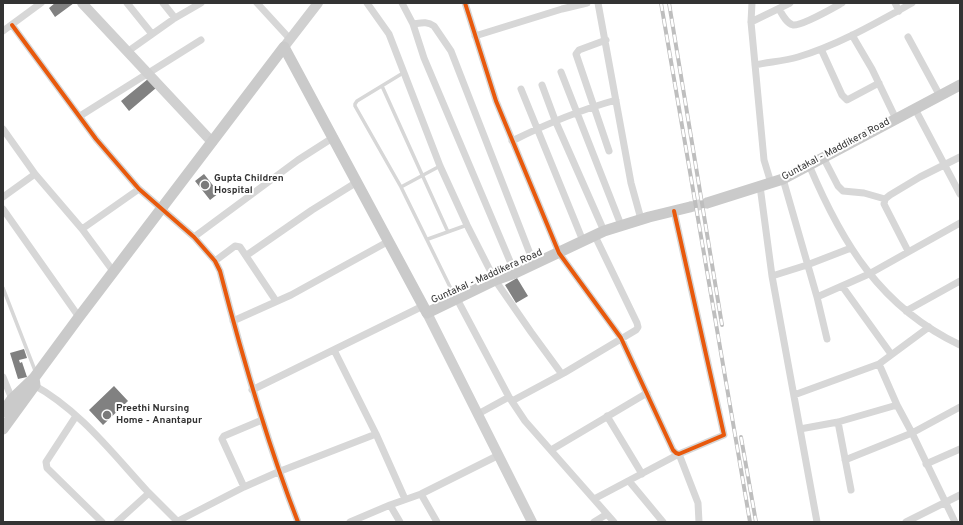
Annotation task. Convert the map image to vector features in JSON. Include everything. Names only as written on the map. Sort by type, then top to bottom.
[{"type":"main road","points":[[3,429],[34,380],[79,316],[287,43],[357,182],[425,310]]},
{"type":"main road","name":"Guntakal - Maddikera Road","points":[[707,203],[766,185],[783,178],[960,85]]},
{"type":"main road","name":"Guntakal - Maddikera Road","points":[[425,310],[457,299],[495,280],[515,273],[621,225],[690,207]]},
{"type":"main road","points":[[3,412],[12,399],[34,380]]},
{"type":"street","points":[[3,31],[41,3]]},
{"type":"street","points":[[82,3],[212,142]]},
{"type":"street","points":[[127,3],[152,34]]},
{"type":"street","points":[[163,3],[174,18]]},
{"type":"street","points":[[128,52],[174,18],[201,3]]},
{"type":"street","points":[[257,3],[287,43],[318,3]]},
{"type":"street","points":[[367,3],[389,34],[440,166],[495,280],[559,372],[564,373]]},
{"type":"street","points":[[402,3],[413,24],[424,58],[515,273]]},
{"type":"street","points":[[474,36],[562,9],[587,3]]},
{"type":"street","points":[[598,3],[631,183],[641,219]]},
{"type":"street","points":[[752,3],[751,22],[764,160],[772,276],[817,522]]},
{"type":"street","points":[[751,22],[790,3]]},
{"type":"street","points":[[779,9],[787,21],[793,25],[802,24],[842,3]]},
{"type":"street","points":[[895,3],[899,11]]},
{"type":"street","points":[[755,65],[797,57],[821,48],[852,35],[912,3]]},
{"type":"street","points":[[467,4],[474,36],[496,101],[559,253],[621,338],[673,450],[679,454],[698,503],[699,522]]},
{"type":"street","points":[[413,24],[428,22],[434,26],[451,51],[534,264]]},
{"type":"street","points":[[12,25],[96,139],[139,189],[194,237],[215,261],[220,271],[252,390],[278,472],[298,522]]},
{"type":"street","points":[[852,35],[879,83],[896,119]]},
{"type":"street","points":[[908,38],[940,96]]},
{"type":"street","points":[[80,116],[201,40]]},
{"type":"street","points":[[606,40],[579,50],[576,54],[609,151]]},
{"type":"street","points":[[821,48],[842,95],[847,100],[879,83]]},
{"type":"street","points":[[561,72],[621,225]]},
{"type":"street","points":[[478,414],[564,373],[636,330],[638,326],[600,234],[542,85]]},
{"type":"street","points":[[521,89],[583,241]]},
{"type":"street","points":[[512,141],[555,120],[616,100]]},
{"type":"street","points":[[914,109],[960,194]]},
{"type":"street","points":[[3,128],[35,174],[82,229],[113,271]]},
{"type":"street","points":[[194,237],[298,160],[334,137]]},
{"type":"street","points":[[823,157],[838,186],[843,191],[864,193],[885,199],[960,156]]},
{"type":"street","points":[[809,165],[839,230],[869,274],[896,303],[906,311],[929,327],[958,342]]},
{"type":"street","points":[[3,197],[35,174]]},
{"type":"street","points":[[783,178],[808,264],[827,339]]},
{"type":"street","points":[[247,255],[312,210],[357,182]]},
{"type":"street","points":[[82,229],[139,189]]},
{"type":"street","points":[[885,199],[884,204],[886,210],[908,251]]},
{"type":"street","points":[[3,209],[79,316]]},
{"type":"street","points":[[594,499],[679,454],[724,435],[674,211]]},
{"type":"street","points":[[817,297],[869,274],[960,223]]},
{"type":"street","points":[[233,321],[291,295],[389,241]]},
{"type":"street","points":[[215,261],[235,246],[240,247],[247,255],[276,301]]},
{"type":"street","points":[[772,276],[851,248]]},
{"type":"street","points":[[906,311],[960,281]]},
{"type":"street","points":[[842,286],[892,354]]},
{"type":"street","points":[[457,299],[511,399],[525,421],[614,522]]},
{"type":"street","points":[[252,390],[334,350],[425,310],[532,522]]},
{"type":"street","points":[[794,395],[879,364],[929,327]]},
{"type":"street","points":[[334,350],[376,434],[405,499]]},
{"type":"street","points":[[879,364],[897,405],[955,522]]},
{"type":"street","points":[[3,377],[12,399]]},
{"type":"street","points":[[34,380],[65,405],[97,435],[149,493],[178,522],[244,487],[278,472],[376,434]]},
{"type":"street","points":[[551,450],[647,393]]},
{"type":"street","points":[[800,429],[838,422],[897,405]]},
{"type":"street","points":[[845,460],[912,433],[960,407]]},
{"type":"street","points":[[76,416],[46,462],[46,465],[47,468],[102,522]]},
{"type":"street","points":[[607,416],[642,474]]},
{"type":"street","points":[[244,487],[222,439],[224,436],[262,420]]},
{"type":"street","points":[[838,422],[851,490]]},
{"type":"street","points":[[926,464],[960,449]]},
{"type":"street","points":[[350,522],[405,499],[421,494],[499,455]]},
{"type":"street","points":[[629,481],[663,522]]},
{"type":"street","points":[[117,522],[149,493]]},
{"type":"street","points":[[421,494],[437,522]]},
{"type":"street","points":[[906,522],[960,495]]},
{"type":"street","points":[[390,505],[400,522]]},
{"type":"street","points":[[594,522],[607,514]]},
{"type":"lane","points":[[403,73],[356,101],[355,106],[402,187],[457,299]]},
{"type":"lane","points":[[382,86],[448,232]]},
{"type":"lane","points":[[402,187],[440,166]]},
{"type":"lane","points":[[428,239],[468,225]]},
{"type":"lane","points":[[3,288],[34,380]]},
{"type":"building","points":[[55,3],[74,3],[55,17],[49,8]]},
{"type":"building","points":[[148,79],[156,88],[129,111],[121,101]]},
{"type":"building","points":[[204,174],[219,193],[210,200],[195,181]]},
{"type":"building","points":[[517,278],[528,296],[516,303],[505,285]]},
{"type":"building","points":[[24,349],[27,358],[19,360],[20,363],[22,362],[27,377],[18,379],[10,353]]},
{"type":"building","points":[[114,386],[128,401],[103,425],[89,410]]},
{"type":"tunnel","points":[[690,207],[707,203]]},
{"type":"railway","points":[[661,3],[750,522]]},
{"type":"railway","points":[[669,3],[722,325]]},
{"type":"railway","points":[[741,437],[756,522]]},
{"type":"cycle path","points":[[465,3],[496,101],[559,253],[621,338],[673,450],[679,454],[724,435],[674,211]]},
{"type":"cycle path","points":[[12,25],[96,139],[139,189],[194,237],[215,261],[220,271],[265,429],[298,522]]},
{"type":"place","name":"Gupta Children Hospital","points":[[205,185]]},
{"type":"place","name":"Preethi Nursing Home - Anantapur","points":[[107,415]]}]
